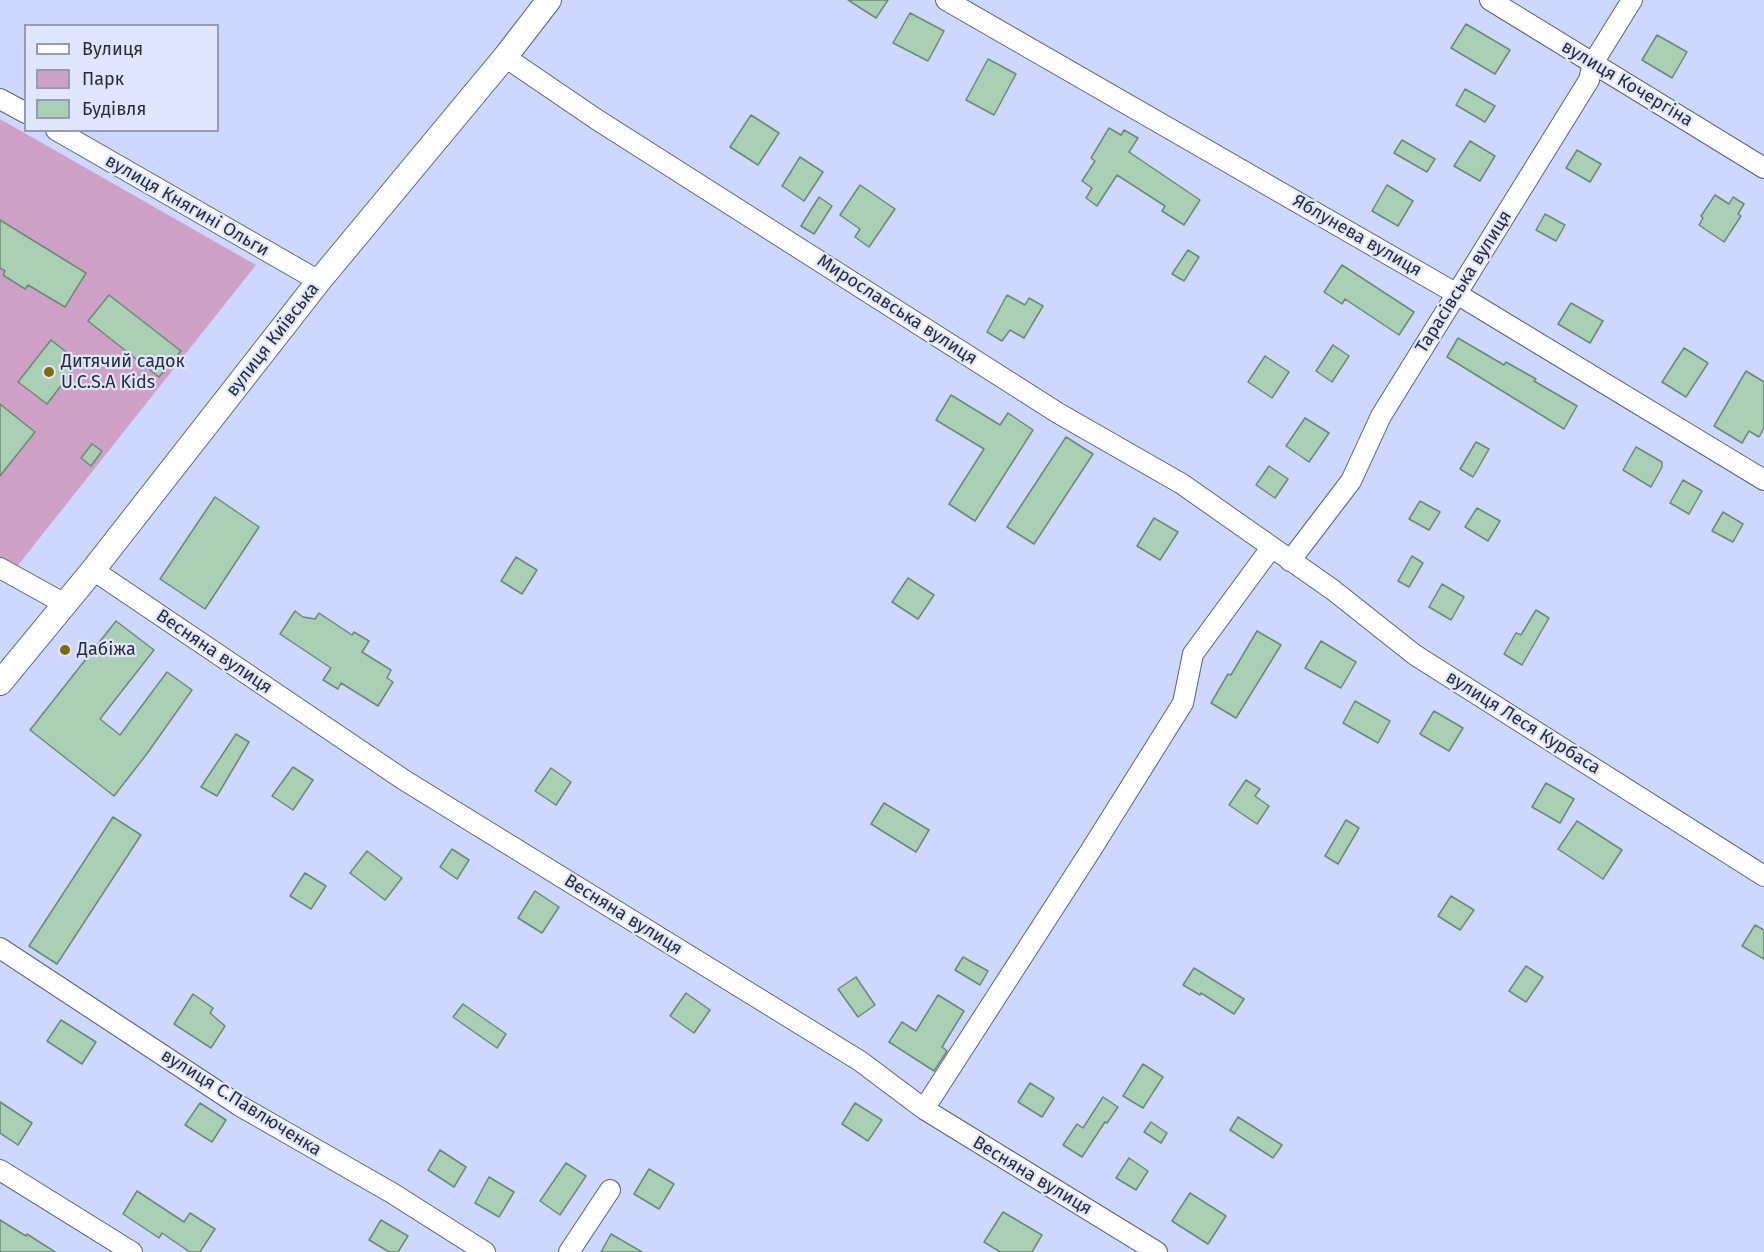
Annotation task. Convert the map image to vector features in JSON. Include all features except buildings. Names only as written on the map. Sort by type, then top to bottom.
[{"type":"street","name":"вулиця Київська","points":[[0,683],[93,570],[319,281],[505,57],[549,0]]},
{"type":"street","name":"Яблунева вулиця","points":[[945,0],[1457,294],[1764,480]]},
{"type":"street","name":"вулиця Кочергіна","points":[[1490,0],[1764,168]]},
{"type":"street","name":"Тарасівська вулиця","points":[[1290,561],[1351,481],[1381,416],[1589,80],[1593,63],[1632,0]]},
{"type":"street","name":"Мирославська вулиця","points":[[505,57],[596,119],[1058,413],[1182,484],[1290,561]]},
{"type":"street","points":[[0,99],[24,112]]},
{"type":"street","name":"вулиця Княгині Ольги","points":[[59,132],[319,281]]},
{"type":"street","points":[[924,1109],[1183,703],[1192,654],[1272,548]]},
{"type":"street","name":"вулиця Леся Курбаса","points":[[1290,561],[1333,590],[1415,655],[1764,876]]},
{"type":"street","points":[[0,568],[65,604]]},
{"type":"street","name":"Весняна вулиця","points":[[93,570],[404,780],[860,1060],[924,1109],[1157,1252]]},
{"type":"street","name":"вулиця С.Павлюченка","points":[[0,948],[240,1106],[392,1193],[485,1252]]},
{"type":"street","points":[[0,1170],[132,1252]]},
{"type":"street","points":[[569,1252],[610,1190]]},
{"type":"green space","points":[[0,119],[256,265],[15,569],[0,560]]},
{"type":"place","name":"Дитячий садок U.C.S.A Kids","points":[[49,372]]},
{"type":"place","name":"Дабіжа","points":[[65,650]]}]
